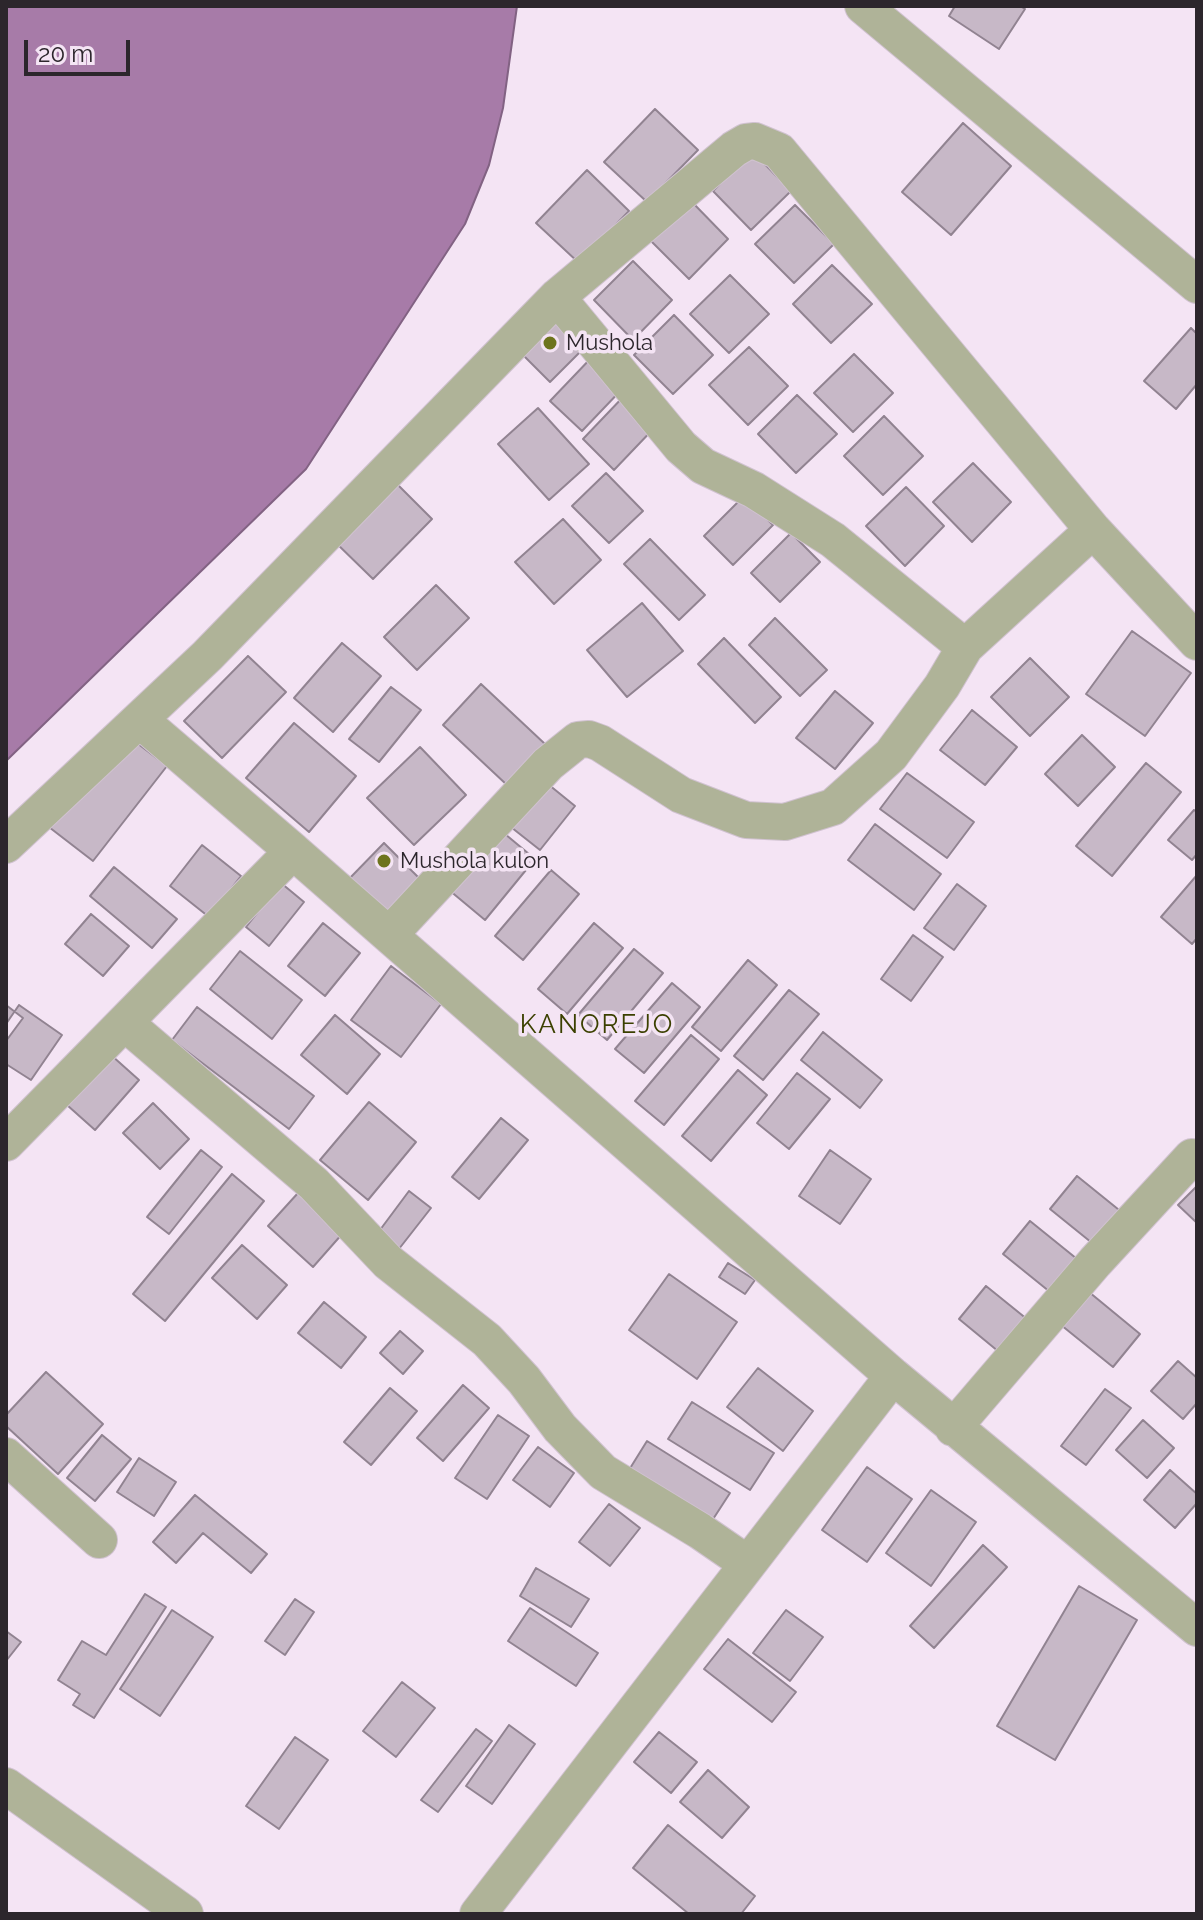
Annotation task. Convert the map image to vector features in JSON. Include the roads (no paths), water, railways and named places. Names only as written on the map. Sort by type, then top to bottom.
[{"type":"street","points":[[863,6],[1197,285]]},
{"type":"street","points":[[6,845],[207,656],[557,297],[746,142],[766,144],[779,151],[828,206],[1093,530],[1197,642]]},
{"type":"street","points":[[557,297],[681,447],[703,466],[754,490],[833,540],[965,647]]},
{"type":"street","points":[[390,934],[548,764],[578,740],[589,739],[600,743],[681,795],[746,820],[785,822],[833,807],[891,755],[942,686],[965,647],[1093,530]]},
{"type":"street","points":[[140,720],[390,934],[953,1428],[1197,1628]]},
{"type":"street","points":[[8,1138],[293,851]]},
{"type":"street","points":[[125,1023],[314,1184],[388,1262],[487,1340],[524,1380],[560,1428],[603,1472],[748,1564]]},
{"type":"street","points":[[953,1428],[1095,1262],[1192,1157]]},
{"type":"street","points":[[478,1914],[893,1376]]},
{"type":"street","points":[[6,1456],[99,1540]]},
{"type":"street","points":[[6,1786],[185,1914]]},
{"type":"place","name":"Mushola","points":[[550,343]]},
{"type":"place","name":"Mushola kulon","points":[[384,861]]},
{"type":"district","name":"KANOREJO","points":[[597,1025]]}]
